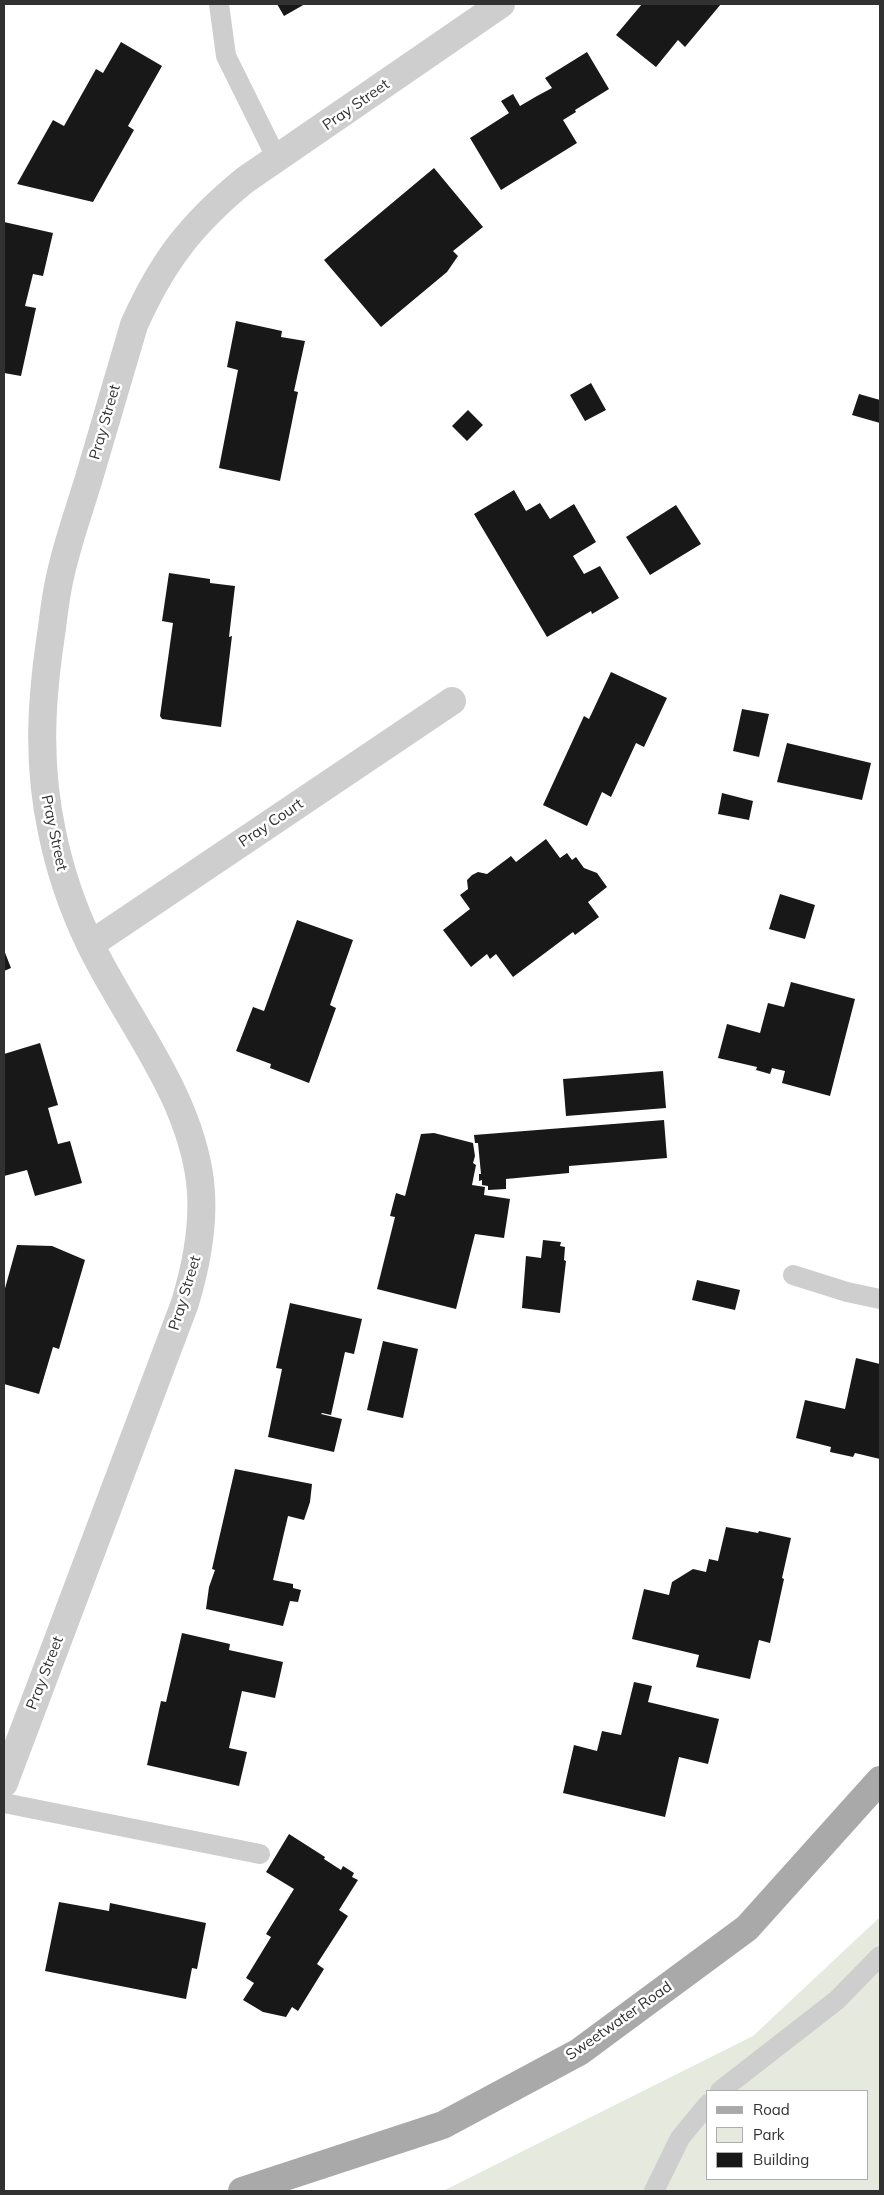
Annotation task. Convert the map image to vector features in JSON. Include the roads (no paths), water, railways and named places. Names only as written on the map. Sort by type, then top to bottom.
[{"type":"main road","name":"Sweetwater Road","points":[[242,2191],[443,2125],[579,2052],[748,1928],[880,1780]]},
{"type":"street","name":"Pray Street","points":[[4,1783],[185,1303],[194,1276],[201,1220],[200,1182],[192,1144],[180,1108],[91,944],[61,870],[51,832],[43,782],[41,733],[43,683],[60,577],[134,325],[149,292],[168,260],[190,230],[216,204],[245,180],[501,4]]},
{"type":"street","name":"Pray Court","points":[[91,944],[452,701]]},
{"type":"lane","points":[[219,4],[226,56],[277,159]]},
{"type":"lane","points":[[793,1275],[847,1292],[880,1299]]},
{"type":"lane","points":[[4,1803],[260,1854]]},
{"type":"lane","points":[[721,2090],[837,2000],[880,1956]]},
{"type":"lane","points":[[654,2191],[680,2138],[706,2106]]}]
